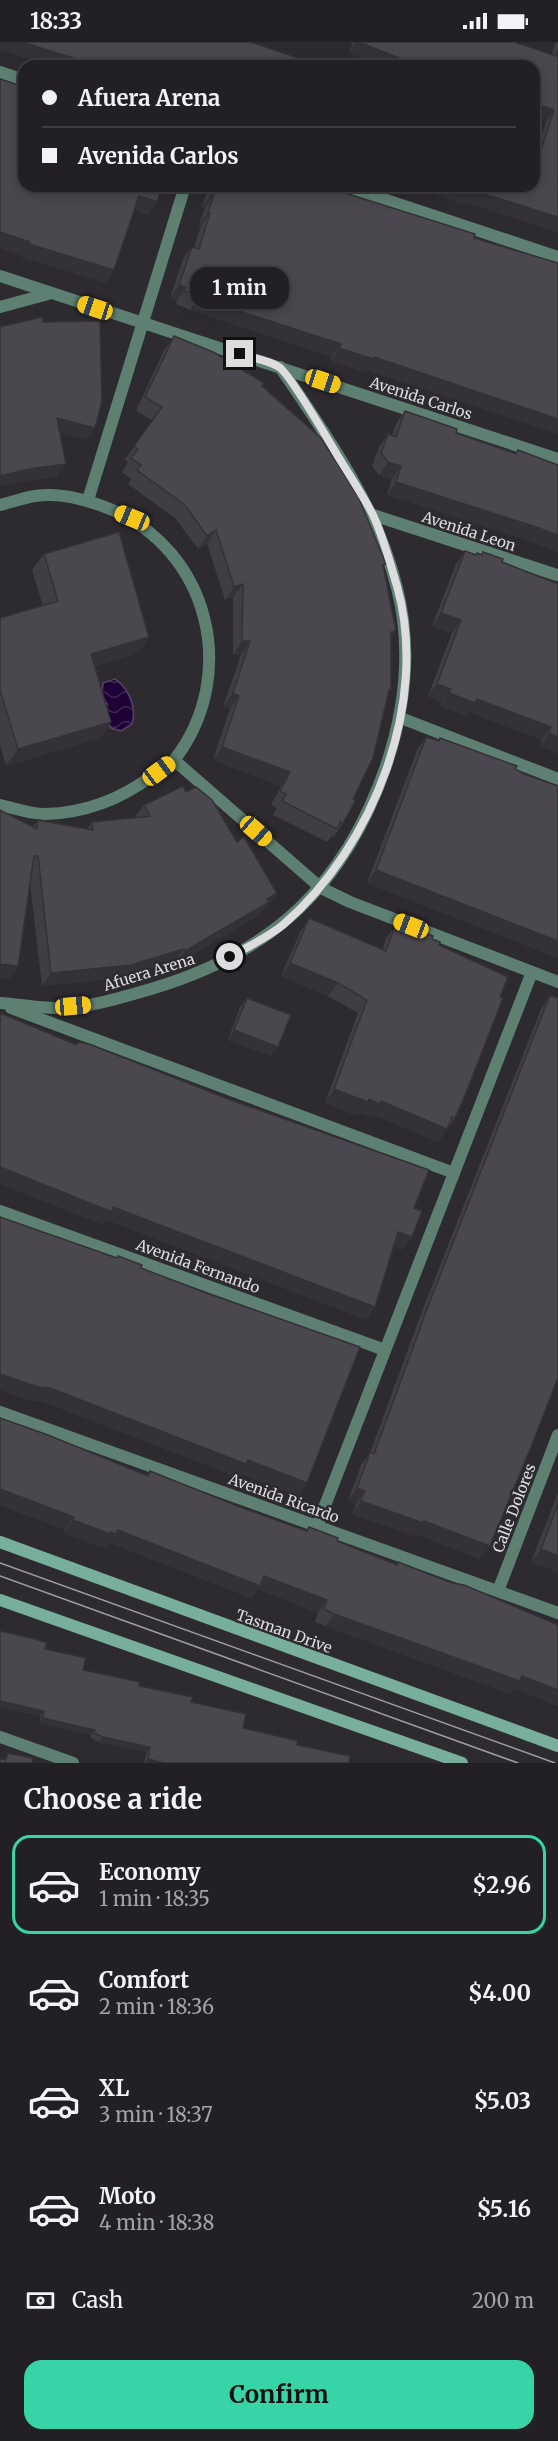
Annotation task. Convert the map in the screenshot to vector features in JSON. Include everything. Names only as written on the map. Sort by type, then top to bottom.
[{"type":"street","name":"Tasman Drive","points":[[0,1542],[558,1746]]},
{"type":"street","points":[[0,1600],[462,1763]]},
{"type":"lane","points":[[0,72],[18,78]]},
{"type":"lane","points":[[88,500],[141,322],[183,192]]},
{"type":"lane","points":[[362,192],[558,257]]},
{"type":"lane","name":"Avenida Carlos","points":[[0,276],[558,459]]},
{"type":"lane","points":[[0,307],[50,293]]},
{"type":"lane","name":"Afuera Arena","points":[[0,1004],[56,1008],[90,1005],[175,982],[201,972],[283,925],[321,888],[347,853],[372,807],[401,718],[405,682],[404,636],[398,588],[373,515],[321,428],[280,367]]},
{"type":"lane","points":[[0,505],[37,496],[88,500],[132,518],[169,548],[195,588],[209,634],[208,682],[193,727],[174,760],[129,793],[87,810],[43,814],[0,805]]},
{"type":"lane","name":"Avenida Leon","points":[[373,515],[557,575]]},
{"type":"lane","points":[[401,718],[558,779]]},
{"type":"lane","points":[[174,760],[321,888],[350,902],[558,982]]},
{"type":"lane","points":[[317,1526],[532,972]]},
{"type":"lane","points":[[0,1004],[454,1173]]},
{"type":"lane","name":"Avenida Fernando","points":[[0,1211],[385,1350]]},
{"type":"lane","name":"Avenida Ricardo","points":[[0,1412],[558,1613]]},
{"type":"lane","name":"Calle Dolores","points":[[498,1591],[558,1435]]},
{"type":"lane","points":[[0,1737],[73,1763]]},
{"type":"water","points":[[115,679],[128,693],[133,705],[132,724],[121,731],[111,728],[106,720],[107,704],[102,695],[103,683]]},
{"type":"building","points":[[22,42],[250,42],[304,60],[80,60]]},
{"type":"building","points":[[359,42],[517,42],[556,56],[558,49],[558,217],[478,192],[540,192],[540,150],[554,110],[540,105],[540,60],[404,60]]},
{"type":"building","points":[[0,79],[18,85],[18,192],[160,192],[157,202],[139,196],[114,270],[29,244],[30,242],[0,232]]},
{"type":"building","points":[[212,192],[342,192],[475,234],[474,238],[558,263],[558,419],[374,357],[373,359],[339,348],[341,344],[199,298],[184,291],[186,288],[179,285],[192,247],[199,249],[214,195],[211,195]]},
{"type":"building","points":[[42,317],[43,322],[100,321],[102,401],[95,428],[57,418],[66,464],[0,476],[0,327]]},
{"type":"building","points":[[174,336],[213,352],[264,383],[262,386],[321,438],[358,496],[386,564],[383,565],[396,631],[391,632],[391,690],[389,690],[373,758],[353,799],[356,800],[337,829],[282,801],[286,794],[280,791],[290,772],[222,747],[239,696],[233,693],[250,641],[242,641],[243,584],[234,587],[216,530],[207,536],[185,505],[137,470],[141,465],[131,458],[138,449],[134,446],[162,407],[145,397]]},
{"type":"building","points":[[405,411],[457,429],[456,433],[516,454],[518,450],[558,465],[558,535],[396,482],[401,466],[388,462],[381,453],[388,434],[396,437]]},
{"type":"building","points":[[119,532],[149,637],[91,654],[111,722],[18,749],[0,690],[0,618],[58,601],[44,554]]},
{"type":"building","points":[[465,551],[476,555],[477,553],[482,555],[483,552],[503,559],[502,562],[558,584],[558,737],[549,733],[551,727],[477,699],[475,703],[449,693],[451,689],[437,684],[461,620],[441,613]]},
{"type":"building","points":[[426,737],[439,741],[440,738],[517,766],[515,769],[524,774],[558,786],[558,941],[376,870]]},
{"type":"building","points":[[183,786],[186,792],[196,787],[212,800],[237,842],[244,837],[277,893],[267,899],[269,902],[185,951],[184,949],[131,965],[51,973],[38,856],[34,856],[18,966],[0,964],[0,810],[37,829],[38,820],[93,830],[92,822],[150,816],[144,805]]},
{"type":"building","points":[[309,918],[386,951],[395,926],[409,930],[410,927],[433,936],[432,939],[440,942],[439,945],[508,977],[500,997],[503,998],[466,1093],[455,1118],[452,1117],[447,1129],[381,1101],[380,1104],[369,1099],[368,1102],[334,1089],[367,1000],[338,983],[290,963]]},
{"type":"building","points":[[550,995],[558,998],[558,1378],[490,1546],[424,1521],[423,1523],[361,1501],[365,1491],[357,1488],[370,1452],[374,1454],[430,1301]]},
{"type":"building","points":[[247,998],[291,1015],[278,1047],[234,1030]]},
{"type":"building","points":[[0,1013],[77,1045],[78,1042],[89,1044],[231,1100],[429,1170],[414,1208],[422,1211],[412,1237],[398,1232],[375,1307],[113,1207],[112,1212],[0,1167]]},
{"type":"building","points":[[0,1217],[117,1258],[118,1256],[142,1265],[141,1268],[209,1294],[360,1347],[307,1483],[248,1460],[246,1464],[50,1388],[38,1387],[0,1374]]},
{"type":"building","points":[[0,1418],[148,1476],[150,1471],[307,1531],[309,1527],[397,1565],[398,1562],[452,1583],[464,1585],[558,1625],[558,1690],[522,1676],[520,1681],[334,1614],[324,1609],[327,1600],[264,1576],[260,1586],[118,1530],[116,1534],[110,1532],[110,1534],[73,1520],[74,1517],[0,1489]]},
{"type":"building","points":[[558,1504],[558,1556],[541,1549]]},
{"type":"building","points":[[0,1631],[47,1643],[45,1649],[86,1658],[83,1670],[140,1682],[139,1686],[193,1697],[191,1702],[246,1714],[243,1728],[298,1741],[297,1745],[350,1756],[349,1763],[164,1763],[148,1759],[150,1747],[103,1737],[94,1733],[95,1730],[43,1718],[44,1711],[0,1701]]},
{"type":"building","points":[[8,1753],[33,1758],[32,1763],[0,1763],[0,1759],[6,1760]]},
{"type":"tram line","points":[[0,1563],[555,1763]]},
{"type":"tram line","points":[[0,1576],[518,1763]]},
{"type":"route","points":[[230,957],[283,925],[321,888],[347,853],[372,807],[389,757],[401,718],[405,682],[404,636],[398,588],[373,515],[321,428],[280,367],[240,354]]}]
